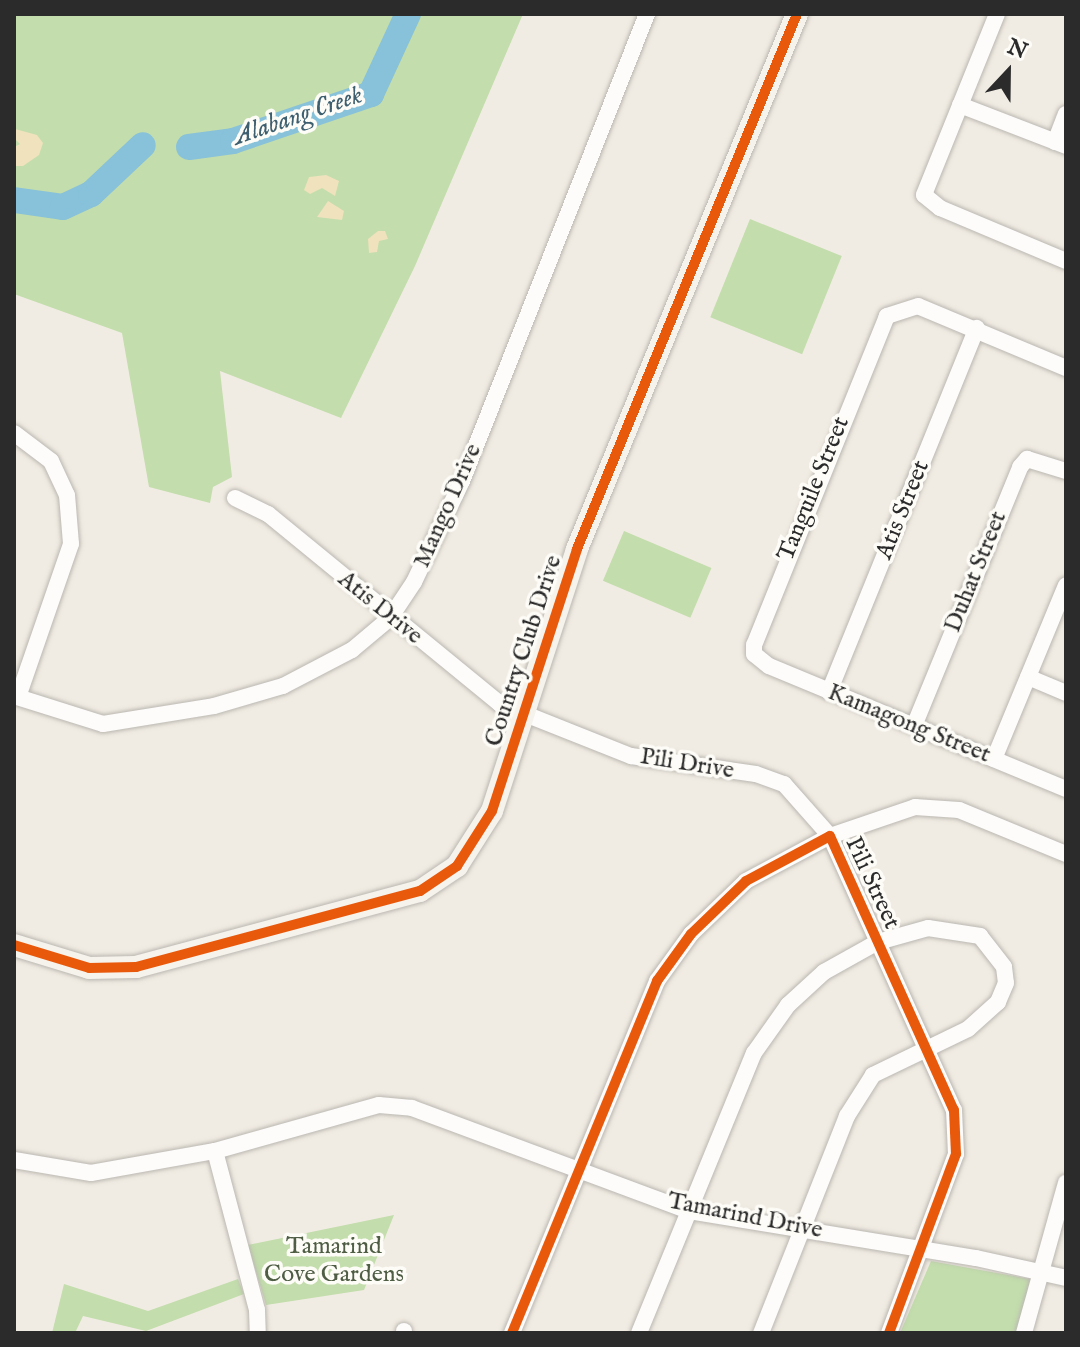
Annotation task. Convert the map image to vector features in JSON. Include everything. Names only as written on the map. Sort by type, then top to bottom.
[{"type":"street","name":"Mango Drive","points":[[16,697],[103,724],[214,706],[283,686],[352,650],[390,618],[414,582],[462,481],[647,14]]},
{"type":"street","name":"Country Club Drive","points":[[14,945],[89,968],[136,967],[420,891],[457,866],[492,811],[528,712],[577,549],[797,14]]},
{"type":"street","points":[[997,14],[924,195],[940,208],[1066,261]]},
{"type":"street","points":[[960,105],[1060,144],[1066,114]]},
{"type":"street","name":"Tanguile Street","points":[[754,654],[756,637],[881,324],[895,310],[918,306],[977,328]]},
{"type":"street","points":[[977,328],[1066,368]]},
{"type":"street","name":"Atis Street","points":[[829,692],[977,328]]},
{"type":"street","points":[[14,433],[51,461],[67,495],[71,544],[16,697]]},
{"type":"street","name":"Duhat Street","points":[[914,726],[1020,467],[1027,459],[1066,471]]},
{"type":"street","name":"Atis Drive","points":[[235,498],[268,514],[390,618],[500,704],[528,712]]},
{"type":"street","points":[[994,759],[1065,592]]},
{"type":"street","name":"Kamagong Street","points":[[754,654],[829,692],[1066,789]]},
{"type":"street","points":[[1028,677],[1066,693]]},
{"type":"street","name":"Pili Drive","points":[[528,712],[631,756],[756,774],[784,784],[830,836]]},
{"type":"street","points":[[830,836],[915,807],[959,810],[1066,854]]},
{"type":"street","name":"Pili Street","points":[[512,1333],[576,1170],[657,981],[691,934],[746,881],[830,836],[954,1110],[956,1154],[889,1333]]},
{"type":"street","points":[[639,1333],[754,1053],[779,1017],[824,972],[878,942],[928,928],[980,936],[1004,967],[1006,983],[986,1015],[873,1075],[847,1116],[761,1333]]},
{"type":"street","name":"Tamarind Drive","points":[[14,1160],[91,1173],[215,1151],[379,1105],[446,1118],[689,1211],[923,1249],[1044,1271],[1066,1278]]},
{"type":"street","points":[[215,1151],[257,1310],[258,1333]]},
{"type":"street","points":[[1024,1333],[1044,1271],[1066,1183]]},
{"type":"green space","points":[[14,14],[523,14],[415,266],[341,418],[220,371],[232,477],[213,487],[210,503],[149,487],[122,333],[14,294]]},
{"type":"green space","points":[[750,219],[842,256],[802,354],[710,317]]},
{"type":"green space","points":[[624,531],[711,568],[690,618],[603,581]]},
{"type":"green space","name":"Tamarind Cove Gardens","points":[[394,1215],[364,1290],[266,1305],[248,1245]]},
{"type":"green space","points":[[931,1261],[1030,1279],[1020,1333],[900,1333]]},
{"type":"green space","points":[[238,1279],[244,1294],[146,1331],[83,1316],[75,1333],[52,1333],[64,1284],[148,1311]]},
{"type":"sand","points":[[15,129],[37,135],[43,143],[39,155],[23,166],[14,166],[14,147],[20,144],[14,138]]},
{"type":"sand","points":[[326,175],[339,181],[335,196],[322,188],[310,194],[304,190],[309,177]]},
{"type":"sand","points":[[328,201],[344,211],[342,220],[317,217]]},
{"type":"sand","points":[[378,231],[385,231],[388,239],[379,241],[377,252],[369,253],[368,239]]},
{"type":"waterway","name":"Alabang Creek","points":[[189,147],[233,141],[371,94],[408,14]]},
{"type":"waterway","name":"Alabang Creek","points":[[14,200],[63,207],[91,194],[143,145]]},
{"type":"cycle path","points":[[14,945],[89,968],[136,967],[420,891],[457,866],[492,811],[577,549],[797,14]]},
{"type":"cycle path","points":[[512,1333],[657,981],[691,934],[746,881],[830,836],[954,1110],[956,1154],[889,1333]]}]
